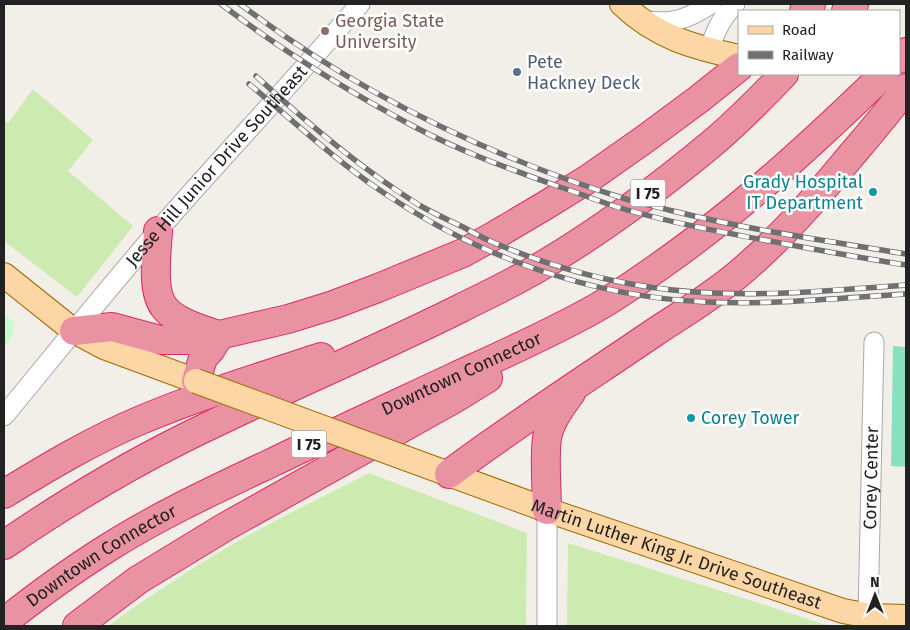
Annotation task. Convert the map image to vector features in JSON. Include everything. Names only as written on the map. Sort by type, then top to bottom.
[{"type":"highway","points":[[74,331],[112,327],[160,340],[174,341],[198,340],[219,336],[288,319],[333,305],[464,253],[506,230],[588,179],[699,99],[729,57]]},
{"type":"highway","name":"I 75","points":[[4,544],[49,514],[114,475],[173,443],[431,323],[542,266],[586,238],[671,176],[716,140],[783,75]]},
{"type":"highway","name":"Downtown Connector","points":[[4,622],[48,588],[100,553],[190,502],[524,344],[596,308],[630,287],[670,260],[721,221],[847,111],[883,75]]},
{"type":"highway","points":[[449,474],[495,440],[735,277],[769,247],[823,188],[906,88]]},
{"type":"highway","points":[[158,231],[156,277],[159,298],[164,307],[180,320],[219,336]]},
{"type":"highway","points":[[4,494],[70,455],[140,420],[202,396],[405,328],[496,291]]},
{"type":"highway","points":[[77,626],[154,570],[225,527],[454,399],[596,308]]},
{"type":"highway","points":[[193,376],[219,336]]},
{"type":"highway","points":[[547,510],[547,438],[553,421],[575,386]]},
{"type":"main road","points":[[622,4],[635,16],[672,38],[729,57]]},
{"type":"main road","points":[[4,275],[74,331],[104,347],[193,376]]},
{"type":"main road","name":"Martin Luther King Jr. Drive Southeast","points":[[193,376],[405,458],[547,510],[843,611],[868,616],[906,617]]},
{"type":"street","name":"Jesse Hill Junior Drive Southeast","points":[[4,416],[158,231],[360,4]]},
{"type":"street","points":[[643,21],[672,22],[711,4]]},
{"type":"street","points":[[729,57],[716,29],[722,18],[735,4]]},
{"type":"street","name":"Corey Center","points":[[868,616],[874,342]]},
{"type":"street","points":[[547,510],[547,626]]},
{"type":"green space","points":[[33,89],[93,140],[68,171],[133,226],[77,297],[4,241],[4,119],[8,123]]},
{"type":"green space","points":[[4,314],[15,323],[12,335],[4,349]]},
{"type":"green space","points":[[893,346],[906,347],[906,467],[891,466]]},
{"type":"green space","points":[[369,473],[527,533],[526,626],[108,626],[173,581],[232,545]]},
{"type":"green space","points":[[568,543],[753,601],[829,626],[567,626]]},
{"type":"railway","points":[[221,4],[314,69],[430,135],[467,152],[610,205],[660,219],[747,237],[906,265]]},
{"type":"railway","points":[[240,4],[330,66],[377,93],[426,119],[525,164],[629,200],[702,218],[760,230],[906,254]]},
{"type":"railway","points":[[256,76],[334,144],[397,191],[419,205],[487,239],[539,260],[616,281],[669,290],[695,292],[748,294],[906,285]]},
{"type":"railway","points":[[249,84],[330,153],[381,191],[456,235],[536,269],[620,292],[706,302],[781,302],[906,294]]},
{"type":"place","name":"Georgia State University","points":[[325,31]]},
{"type":"place","name":"Pete Hackney Deck","points":[[517,72]]},
{"type":"place","name":"Grady Hospital IT Department","points":[[873,192]]},
{"type":"place","name":"Corey Tower","points":[[691,418]]}]
